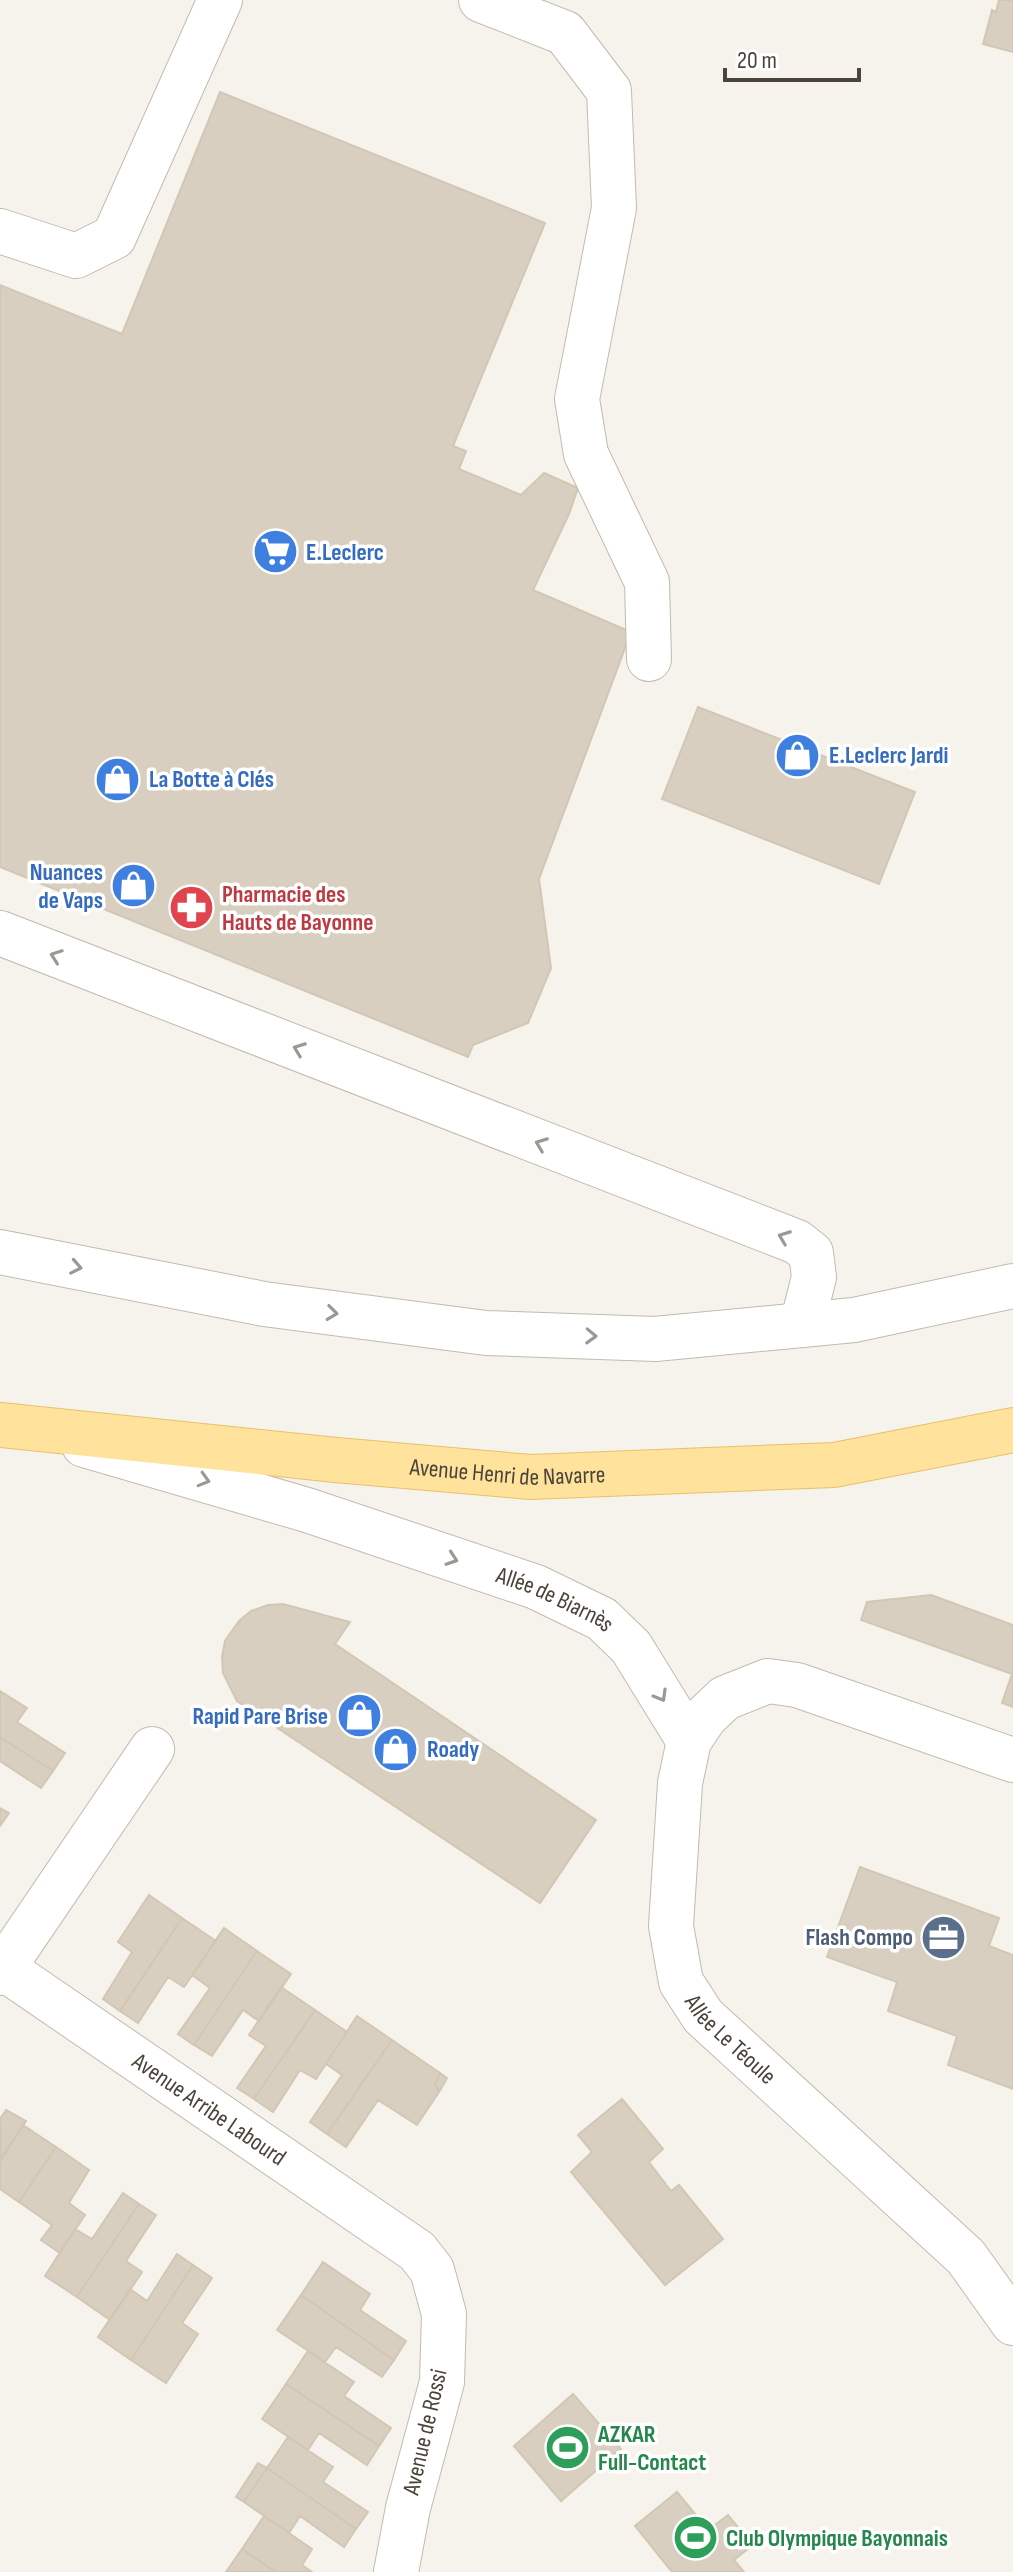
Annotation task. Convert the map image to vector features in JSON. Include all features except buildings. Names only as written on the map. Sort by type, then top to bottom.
[{"type":"main road","name":"Avenue Henri de Navarre","points":[[11,1426],[531,1477],[834,1465],[1013,1430]]},
{"type":"street","points":[[0,231],[76,256],[114,237],[220,0]]},
{"type":"street","points":[[481,0],[565,33],[609,91],[614,208],[577,399],[586,454],[647,582],[649,659]]},
{"type":"street","points":[[0,933],[797,1242],[811,1253],[814,1277],[802,1325]]},
{"type":"street","points":[[0,1252],[250,1302],[486,1333],[655,1339],[854,1320],[1013,1286]]},
{"type":"street","name":"Allée de Biarnès","points":[[11,1426],[307,1510],[536,1587],[602,1619],[631,1647],[689,1741]]},
{"type":"street","points":[[689,1741],[705,1717],[725,1698],[768,1681],[797,1685],[1013,1760]]},
{"type":"street","name":"Allée Le Téoule","points":[[689,1741],[680,1783],[671,1926],[681,1982],[703,2016],[966,2257],[1013,2323]]},
{"type":"street","name":"Avenue Arribe Labourd","points":[[152,1749],[2,1971],[417,2251]]},
{"type":"street","name":"Avenue de Rossi","points":[[396,2572],[408,2508],[442,2382],[444,2314],[432,2270],[417,2251]]},
{"type":"street","name":"Allée Le Téoule","points":[[966,2257],[1013,2282]]},
{"type":"place","name":"E.Leclerc","points":[[275,552]]},
{"type":"place","name":"E.Leclerc Jardi","points":[[798,755]]},
{"type":"place","name":"La Botte à Clés","points":[[118,779]]},
{"type":"place","name":"Nuances de Vaps","points":[[134,886]]},
{"type":"place","name":"Pharmacie des Hauts de Bayonne","points":[[191,908]]},
{"type":"place","name":"Rapid Pare Brise","points":[[359,1716]]},
{"type":"place","name":"Roady","points":[[396,1749]]},
{"type":"place","name":"Flash Compo","points":[[944,1937]]},
{"type":"place","name":"AZKAR Full-Contact","points":[[567,2448]]},
{"type":"place","name":"Club Olympique Bayonnais","points":[[695,2538]]}]
